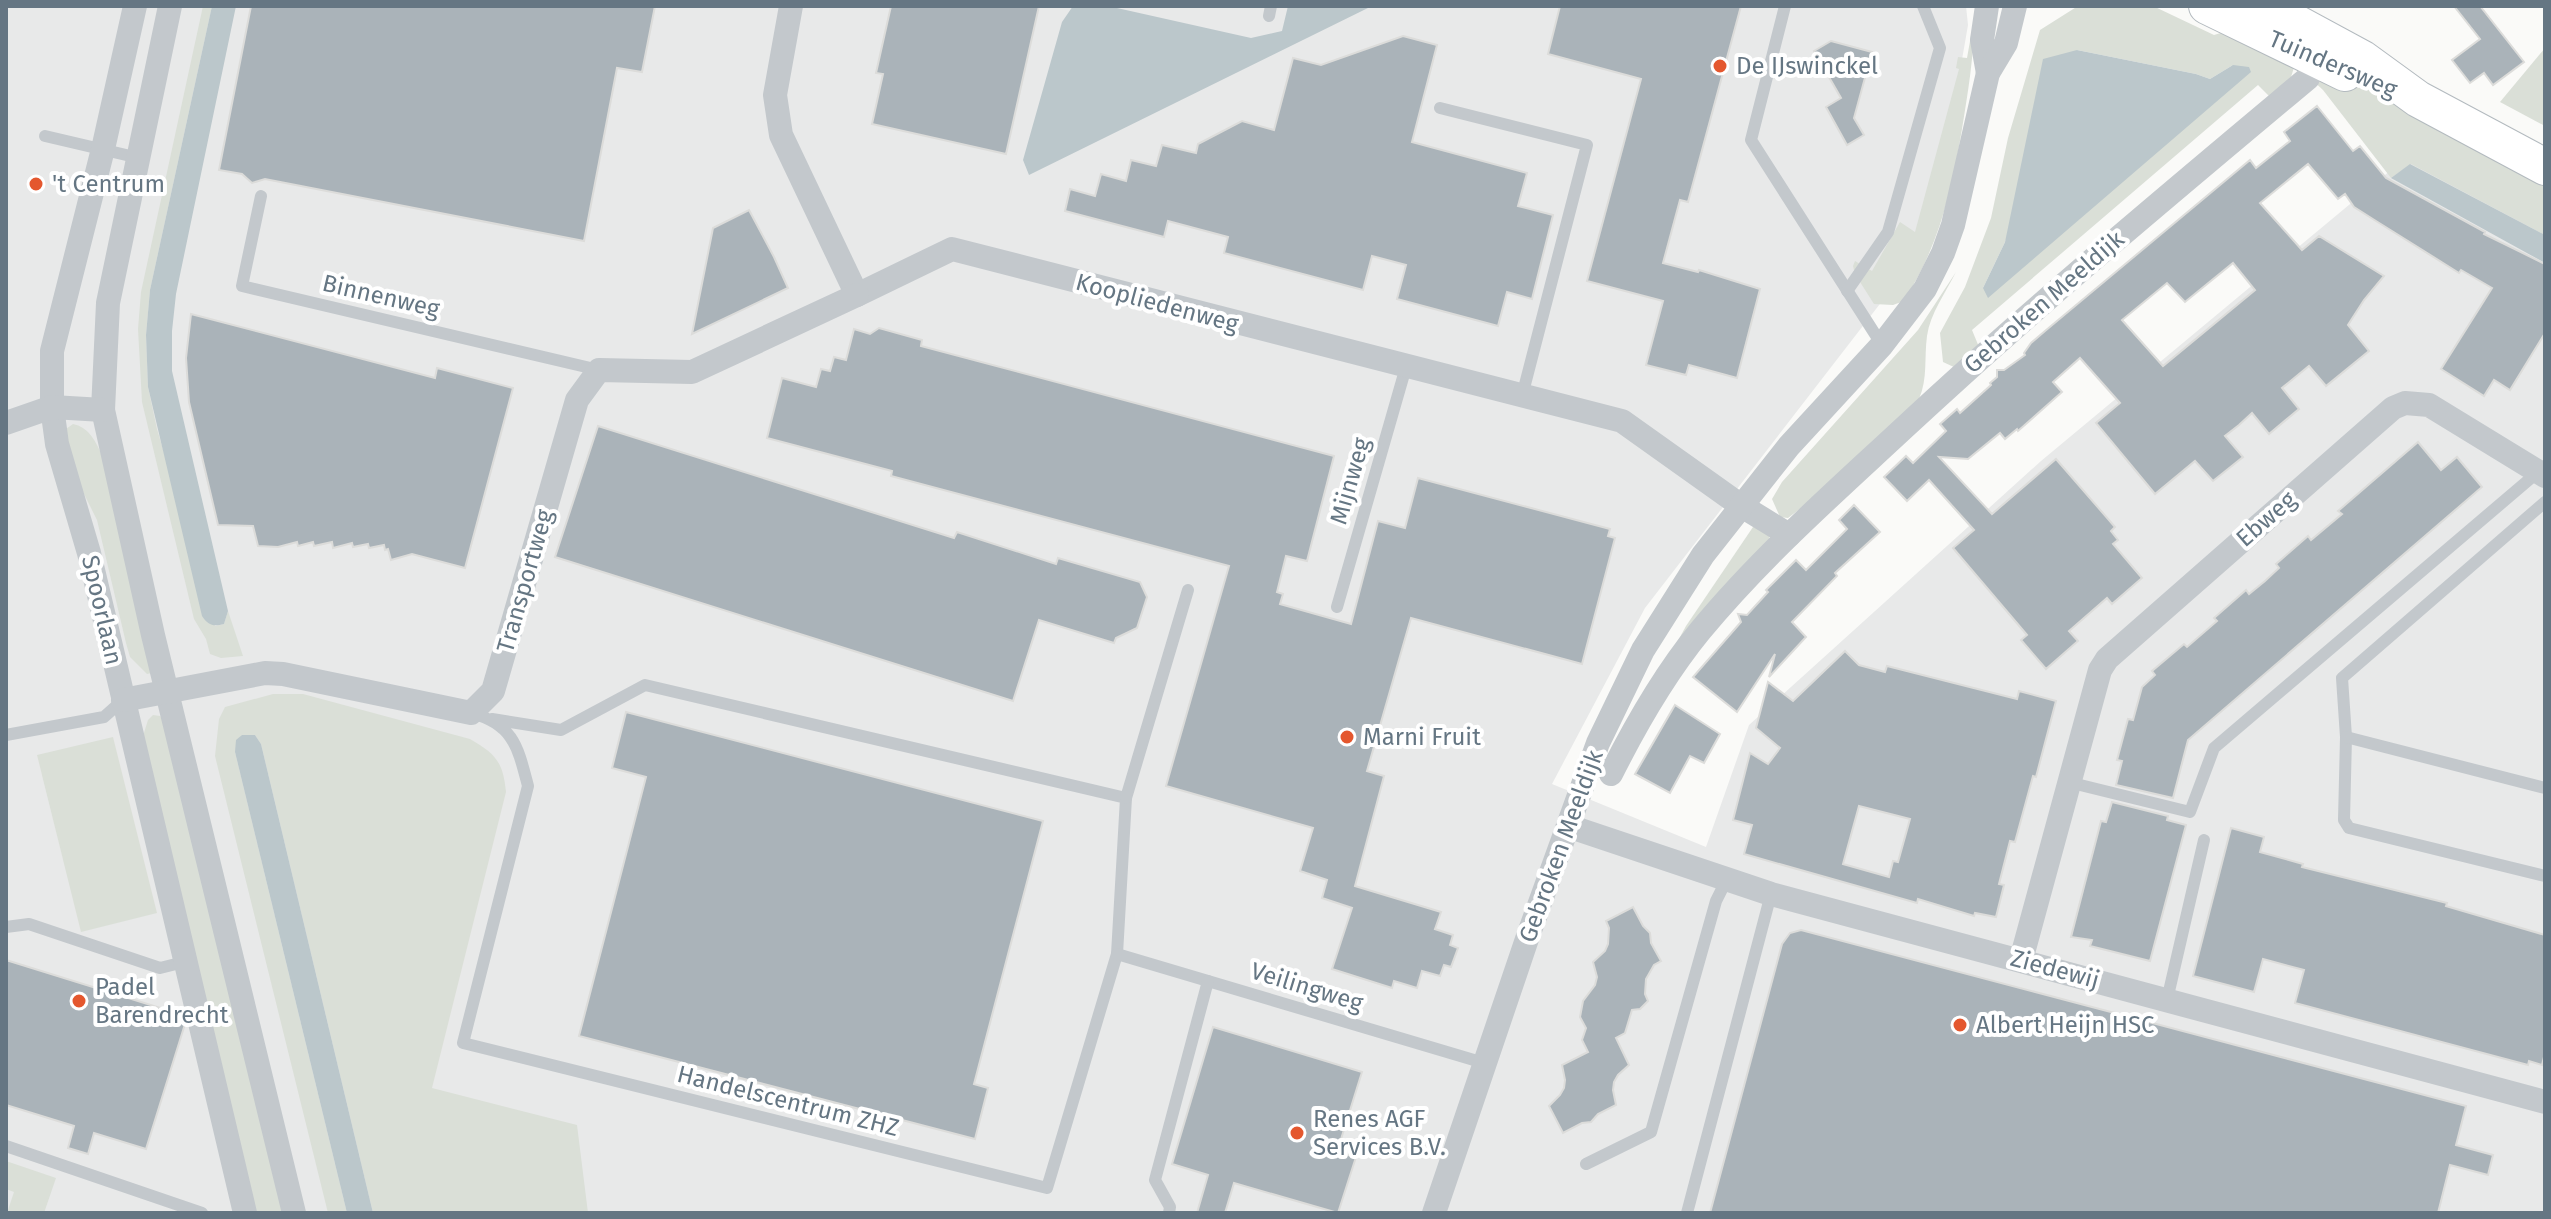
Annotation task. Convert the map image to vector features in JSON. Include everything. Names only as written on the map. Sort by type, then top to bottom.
[{"type":"main road","name":"Tuindersweg","points":[[2207,6],[2301,26]]},
{"type":"main road","name":"Tuindersweg","points":[[2265,6],[2301,26],[2362,81],[2418,99],[2545,167]]},
{"type":"street","name":"Spoorlaan","points":[[135,6],[52,351],[52,407],[57,444],[89,553],[245,1213]]},
{"type":"street","name":"Spoorlaan","points":[[170,6],[108,303],[103,410],[294,1213]]},
{"type":"street","points":[[599,370],[692,372],[857,295],[781,135],[775,95],[791,6]]},
{"type":"street","name":"Gebroken Meeldijk","points":[[1987,6],[1982,40],[1988,73]]},
{"type":"street","name":"Gebroken Meeldijk","points":[[1434,1213],[1598,743],[1643,650],[1681,587],[1740,505],[1789,446],[1882,345],[1917,300],[1943,253],[1953,225],[1988,73],[2006,43],[2015,6]]},
{"type":"street","name":"Gebroken Meeldijk","points":[[1611,774],[1648,705],[1698,633],[1789,535],[2112,241],[2308,78]]},
{"type":"street","name":"Koopliedenweg","points":[[857,295],[952,249],[1622,421],[1740,505]]},
{"type":"street","name":"Transportweg","points":[[482,716],[493,691],[577,400],[599,370]]},
{"type":"street","name":"Ebweg","points":[[2021,960],[2100,670],[2107,659],[2393,408],[2405,403],[2429,405],[2541,474]]},
{"type":"street","points":[[6,423],[52,407],[103,410]]},
{"type":"street","points":[[1740,505],[1789,535]]},
{"type":"street","points":[[123,700],[265,673],[283,674],[482,716]]},
{"type":"street","name":"Ziedewij","points":[[1568,826],[1771,894],[2545,1102]]},
{"type":"lane","points":[[1785,6],[1751,140],[1882,345]]},
{"type":"lane","points":[[1847,291],[1888,232],[1940,48],[1923,6]]},
{"type":"lane","points":[[1440,108],[1587,145],[1522,396]]},
{"type":"lane","points":[[45,136],[139,158]]},
{"type":"lane","name":"Binnenweg","points":[[261,196],[242,286],[599,370]]},
{"type":"lane","name":"Mijnweg","points":[[1337,607],[1406,367]]},
{"type":"lane","points":[[2068,782],[2190,812],[2214,748],[2541,474]]},
{"type":"lane","points":[[2545,502],[2342,678],[2346,737],[2344,820],[2349,828],[2545,876]]},
{"type":"lane","name":"Handelscentrum ZHZ","points":[[482,716],[517,745],[528,786],[463,1043],[1047,1188],[1117,954],[1126,798],[1188,590]]},
{"type":"lane","points":[[482,716],[561,730],[645,685],[1126,798]]},
{"type":"lane","points":[[6,735],[104,717],[123,700]]},
{"type":"lane","points":[[2346,737],[2545,788]]},
{"type":"lane","points":[[2167,1000],[2204,840]]},
{"type":"lane","points":[[1586,1164],[1651,1132],[1716,901],[1726,881]]},
{"type":"lane","points":[[1687,1213],[1771,894]]},
{"type":"lane","points":[[6,927],[29,924],[160,968],[184,962]]},
{"type":"lane","name":"Veilingweg","points":[[1117,954],[1484,1063]]},
{"type":"lane","points":[[1169,1213],[1170,1207],[1155,1180],[1208,981]]},
{"type":"lane","points":[[6,1146],[202,1213]]},
{"type":"shaded area","points":[[6,6],[1966,6],[1968,25],[1939,192],[1910,265],[1645,608],[1552,784],[1706,847],[1749,725],[2041,461],[2409,155],[2545,196],[2545,1213],[6,1213]]},
{"type":"shaded area","points":[[203,6],[212,6],[150,290],[146,335],[148,387],[157,429],[215,626],[224,624],[228,611],[243,656],[221,658],[210,654],[206,639],[194,619],[142,402],[138,329],[141,292]]},
{"type":"shaded area","points":[[212,6],[236,6],[176,294],[172,371],[228,611],[224,624],[217,625],[209,623],[202,616],[148,387],[146,335],[150,290]]},
{"type":"shaded area","points":[[1073,6],[1108,6],[1251,38],[1282,31],[1288,6],[1372,6],[1029,175],[1023,160],[1062,22]]},
{"type":"shaded area","points":[[2078,6],[2153,6],[2214,35],[2231,30],[2388,97],[2545,181],[2545,235],[2411,164],[2391,178],[2323,90],[2295,64],[2288,87],[2271,98],[2258,85],[1972,330],[1979,347],[1956,368],[1943,362],[1940,333],[1965,287],[1991,218],[2008,138],[2040,30]],"holes":[[[2077,50],[2210,79],[2233,65],[1983,288],[2005,242]]]},
{"type":"shaded area","points":[[1974,19],[1970,74],[1958,153],[1935,239],[1904,301],[1893,305],[1874,304],[1853,266],[1855,261],[1872,271],[1900,222],[1915,232],[1959,69],[1956,68],[1958,57],[1967,58]]},
{"type":"shaded area","points":[[2545,48],[2545,126],[2500,102]]},
{"type":"shaded area","points":[[2077,50],[2210,79],[2233,65],[2249,67],[2251,72],[1988,298],[1983,288],[2005,242],[2043,59]]},
{"type":"shaded area","points":[[2410,164],[2545,235],[2545,263],[2391,178]]},
{"type":"shaded area","points":[[1956,272],[1929,328],[1925,376],[1919,399],[1805,505],[1788,518],[1780,517],[1772,499],[1782,482],[1918,330]]},
{"type":"shaded area","points":[[73,424],[87,431],[101,453],[152,673],[147,674],[130,657],[97,520],[70,466],[66,429]]},
{"type":"shaded area","points":[[1753,527],[1764,530],[1770,539],[1638,714],[1686,626]]},
{"type":"shaded area","points":[[273,694],[303,694],[470,739],[497,760],[506,792],[432,1088],[577,1125],[588,1213],[373,1213],[261,744],[255,735],[242,735],[235,752],[347,1213],[328,1213],[215,756],[219,719],[225,707]]},
{"type":"shaded area","points":[[153,715],[160,716],[166,722],[285,1213],[252,1213],[143,736]]},
{"type":"shaded area","points":[[242,735],[255,735],[261,744],[373,1213],[347,1213],[235,752],[236,740]]},
{"type":"shaded area","points":[[113,737],[157,913],[81,932],[37,755]]},
{"type":"shaded area","points":[[6,1161],[56,1178],[44,1213],[7,1213],[14,1192],[6,1189]]},
{"type":"building","points":[[251,6],[655,6],[642,72],[617,68],[584,241],[265,179],[252,183],[242,174],[219,170]]},
{"type":"building","points":[[891,6],[1039,6],[1006,154],[872,124],[883,74],[876,73]]},
{"type":"building","points":[[1560,6],[1741,6],[1688,202],[1680,200],[1663,263],[1699,270],[1760,289],[1737,378],[1689,365],[1686,375],[1646,365],[1663,301],[1587,281],[1641,79],[1548,54]]},
{"type":"building","points":[[2454,6],[2480,6],[2524,62],[2493,85],[2484,73],[2470,83],[2452,60],[2480,39]]},
{"type":"building","points":[[1403,36],[1437,45],[1412,142],[1527,173],[1518,206],[1553,215],[1532,299],[1507,292],[1498,326],[1397,299],[1406,265],[1372,256],[1363,290],[1224,253],[1228,237],[1168,221],[1164,237],[1065,211],[1070,189],[1095,196],[1101,174],[1126,181],[1131,160],[1156,166],[1162,145],[1196,153],[1198,144],[1242,121],[1274,130],[1293,58],[1321,65]]},
{"type":"building","points":[[1831,41],[1872,52],[1854,118],[1864,135],[1847,145],[1826,107],[1841,98],[1814,51]]},
{"type":"building","points":[[2317,106],[2353,151],[2360,146],[2386,178],[2484,234],[2545,264],[2545,333],[2510,390],[2494,380],[2484,396],[2441,369],[2492,288],[2461,270],[2459,273],[2354,207],[2345,194],[2338,199],[2308,164],[2260,203],[2302,250],[2319,236],[2384,276],[2348,325],[2369,351],[2326,386],[2309,366],[2282,388],[2299,409],[2269,434],[2252,413],[2225,436],[2243,457],[2213,481],[2195,461],[2155,494],[2096,423],[2120,403],[2080,358],[2053,382],[2062,392],[2018,431],[2005,439],[2000,433],[1968,459],[1939,457],[1992,514],[2056,459],[2115,527],[2111,531],[2118,540],[2113,544],[2142,578],[2112,604],[2107,598],[2069,631],[2078,641],[2046,669],[2021,640],[2027,635],[1953,548],[1974,530],[1929,480],[1907,501],[1884,477],[1906,456],[1913,463],[1946,431],[1940,424],[1957,409],[1960,413],[1991,385],[1997,377],[1997,370],[2004,370],[2025,355],[2031,343],[2250,160],[2256,168],[2290,141],[2284,132]],"holes":[[[2233,263],[2255,290],[2163,366],[2122,320],[2167,283],[2185,302]]]},
{"type":"building","points":[[749,210],[788,288],[692,334],[713,228]]},
{"type":"building","points":[[191,314],[435,378],[437,368],[513,388],[465,568],[412,554],[391,560],[384,545],[353,547],[352,543],[333,548],[332,542],[298,546],[297,542],[278,547],[258,546],[253,526],[218,525],[189,402],[186,358]]},
{"type":"building","points":[[879,328],[922,340],[921,346],[1334,456],[1307,561],[1286,556],[1277,592],[1283,594],[1280,604],[1351,624],[1378,521],[1405,528],[1418,478],[1610,529],[1608,536],[1615,538],[1582,664],[1411,618],[1367,771],[1384,776],[1355,886],[1441,912],[1435,929],[1453,935],[1450,945],[1458,948],[1451,967],[1444,965],[1440,976],[1422,971],[1417,988],[1394,981],[1392,988],[1332,969],[1352,908],[1322,898],[1327,880],[1300,871],[1313,828],[1166,786],[1229,566],[891,476],[892,471],[767,438],[782,378],[816,387],[821,369],[830,371],[834,357],[846,360],[854,329],[870,334]]},
{"type":"building","points":[[598,426],[954,538],[957,532],[1056,564],[1058,558],[1140,582],[1147,597],[1137,628],[1116,638],[1114,643],[1039,620],[1013,701],[555,557]]},
{"type":"building","points":[[2418,442],[2441,470],[2457,457],[2482,487],[2188,740],[2173,798],[2116,785],[2122,761],[2117,760],[2128,719],[2133,720],[2142,687],[2155,675],[2152,671],[2184,644],[2187,647],[2246,590],[2249,594],[2265,581],[2279,568],[2276,564],[2308,536],[2311,540],[2342,514],[2338,511]]},
{"type":"building","points":[[1854,505],[1880,532],[1835,573],[1837,576],[1792,622],[1806,637],[1769,677],[1775,654],[1737,712],[1693,677],[1741,622],[1738,614],[1747,615],[1768,592],[1766,590],[1796,560],[1806,570],[1847,529],[1839,520]]},
{"type":"building","points":[[1845,651],[1859,665],[1885,672],[1887,666],[2017,699],[2019,691],[2056,701],[2015,842],[2010,841],[1999,884],[2004,885],[1996,917],[1975,913],[1974,916],[1918,899],[1917,903],[1744,854],[1752,825],[1733,820],[1750,753],[1768,764],[1780,748],[1756,728],[1768,682],[1793,701]],"holes":[[[1859,806],[1910,819],[1898,862],[1893,861],[1889,877],[1843,864]]]},
{"type":"building","points":[[1675,705],[1720,734],[1704,763],[1690,756],[1670,793],[1635,774]]},
{"type":"building","points":[[626,712],[1043,821],[974,1084],[988,1088],[975,1139],[579,1036],[646,777],[612,768]]},
{"type":"building","points":[[2112,802],[2168,816],[2167,820],[2186,825],[2150,961],[2090,946],[2092,940],[2071,937],[2101,821],[2106,822]]},
{"type":"building","points":[[2231,828],[2264,837],[2260,852],[2303,864],[2302,867],[2447,903],[2446,906],[2545,935],[2545,1053],[2542,1065],[2529,1061],[2528,1065],[2295,1003],[2304,970],[2263,959],[2254,992],[2193,976]]},
{"type":"building","points":[[1633,907],[1650,933],[1651,943],[1661,961],[1654,965],[1646,979],[1648,1001],[1640,1009],[1632,1010],[1625,1033],[1616,1038],[1629,1065],[1614,1082],[1616,1105],[1598,1114],[1591,1122],[1563,1133],[1549,1106],[1564,1088],[1562,1065],[1588,1052],[1582,1040],[1586,1028],[1580,1017],[1583,1001],[1597,977],[1593,962],[1608,944],[1606,921]]},
{"type":"building","name":"Albert Heijn HSC","points":[[1801,930],[2466,1106],[2456,1145],[2493,1155],[2488,1175],[2450,1165],[2438,1213],[1710,1213],[1782,944],[1790,933]]},
{"type":"building","points":[[6,960],[183,1015],[185,1024],[146,1149],[94,1133],[88,1154],[68,1148],[74,1126],[6,1105]]},
{"type":"building","points":[[1213,1027],[1362,1072],[1337,1152],[1356,1157],[1338,1213],[1234,1183],[1225,1213],[1197,1213],[1208,1175],[1172,1164]]},
{"type":"place","name":"De IJswinckel","points":[[1720,66]]},
{"type":"place","name":"'t Centrum","points":[[36,184]]},
{"type":"place","name":"Marni Fruit","points":[[1347,737]]},
{"type":"place","name":"Padel Barendrecht","points":[[79,1001]]},
{"type":"place","name":"Albert Heijn HSC","points":[[1960,1025]]},
{"type":"place","name":"Renes AGF Services B.V.","points":[[1297,1133]]}]
